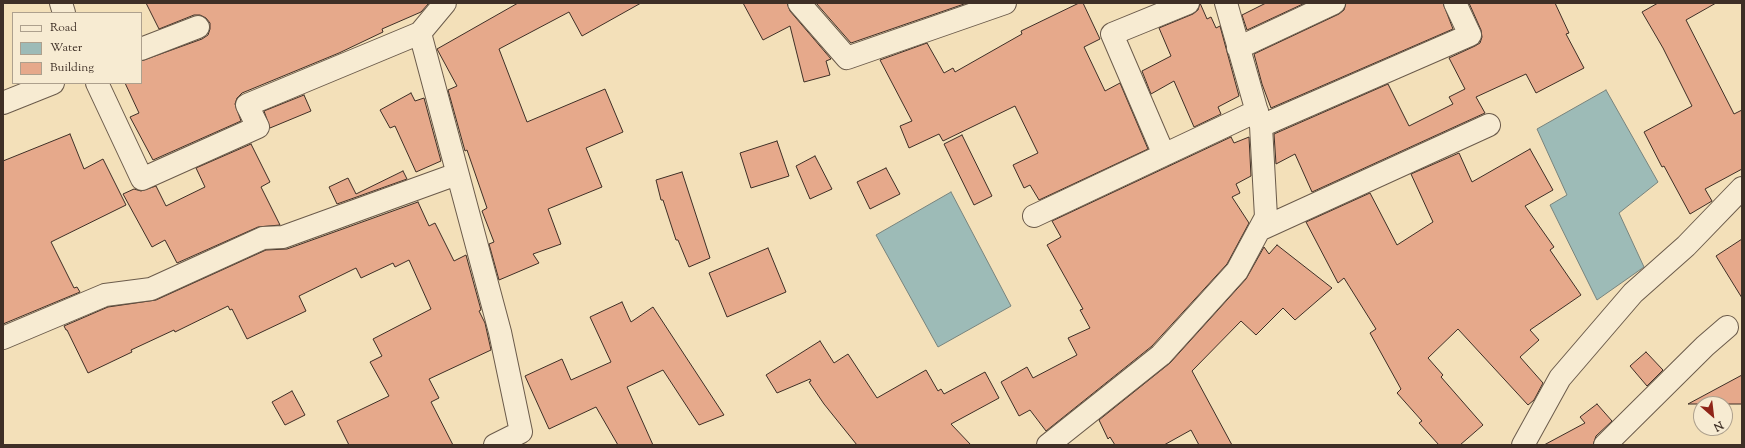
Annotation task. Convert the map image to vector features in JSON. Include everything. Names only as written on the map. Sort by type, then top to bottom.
[{"type":"street","points":[[97,84],[142,179],[258,127],[247,105],[420,33],[445,3]]},
{"type":"street","points":[[799,3],[847,58],[1005,3]]},
{"type":"street","points":[[1164,154],[1112,34],[1188,3]]},
{"type":"street","points":[[1048,445],[1161,355],[1237,271],[1266,217],[1259,118],[1226,3]]},
{"type":"street","points":[[1238,48],[1334,3]]},
{"type":"street","points":[[1034,216],[1164,154],[1470,35],[1455,3]]},
{"type":"street","points":[[142,49],[198,27]]},
{"type":"street","points":[[420,33],[500,332],[521,432],[495,445]]},
{"type":"street","points":[[3,103],[50,84]]},
{"type":"street","points":[[1259,230],[1489,125]]},
{"type":"street","points":[[3,338],[105,295],[151,289],[263,238],[283,238],[458,174]]},
{"type":"street","points":[[1523,445],[1560,378],[1565,372],[1633,293],[1686,246],[1742,188]]},
{"type":"street","points":[[1605,445],[1705,346],[1727,327]]},
{"type":"water","points":[[1606,90],[1658,182],[1619,213],[1644,267],[1597,300],[1550,205],[1567,195],[1537,129]]},
{"type":"water","points":[[951,192],[1011,306],[938,347],[876,235]]},
{"type":"building","points":[[146,3],[429,3],[421,12],[382,29],[383,32],[339,53],[242,93],[237,98],[235,104],[241,121],[153,160],[130,117],[139,113],[125,84],[142,84],[142,61],[202,39],[208,35],[210,23],[206,18],[200,15],[194,15],[159,29]]},
{"type":"building","points":[[518,3],[641,3],[582,36],[569,12],[499,49],[527,122],[605,89],[623,132],[586,148],[602,187],[548,209],[561,244],[533,254],[539,263],[499,280],[489,244],[494,242],[482,211],[487,208],[467,150],[465,151],[448,90],[457,86],[437,49]]},
{"type":"building","points":[[743,3],[787,3],[790,11],[831,59],[826,61],[830,75],[804,82],[790,26],[763,40]]},
{"type":"building","points":[[816,3],[967,3],[851,43]]},
{"type":"building","points":[[1079,3],[1083,3],[1100,39],[1084,47],[1105,91],[1120,83],[1148,149],[1039,200],[1030,185],[1024,188],[1013,165],[1038,153],[1015,106],[943,141],[939,134],[909,148],[900,126],[912,121],[880,60],[927,43],[944,73],[953,68],[955,72],[1022,34],[1021,31]]},
{"type":"building","points":[[1200,3],[1207,19],[1211,17],[1216,28],[1220,26],[1239,96],[1218,107],[1221,114],[1194,127],[1174,81],[1151,94],[1142,71],[1171,56],[1159,28],[1193,14],[1198,10]]},
{"type":"building","points":[[1266,3],[1305,3],[1247,30],[1242,15]]},
{"type":"building","points":[[1346,3],[1443,3],[1453,29],[1271,108],[1262,84],[1254,54],[1339,14],[1344,10]]},
{"type":"building","points":[[1469,3],[1555,3],[1569,33],[1566,34],[1584,68],[1536,93],[1526,74],[1476,97],[1485,113],[1312,192],[1295,154],[1276,164],[1274,134],[1388,84],[1409,126],[1453,104],[1449,97],[1465,89],[1449,58],[1480,43],[1482,37],[1481,30]]},
{"type":"building","points":[[1658,3],[1716,3],[1686,20],[1734,114],[1742,110],[1742,169],[1705,189],[1712,201],[1690,214],[1664,166],[1662,167],[1644,132],[1692,106],[1663,48],[1642,12]]},
{"type":"building","points":[[411,93],[415,101],[424,98],[441,161],[416,172],[395,126],[390,128],[380,110]]},
{"type":"building","points":[[304,95],[311,111],[270,128],[264,111]]},
{"type":"building","points":[[70,134],[84,169],[103,159],[126,205],[51,242],[74,288],[77,287],[80,292],[3,324],[3,161]]},
{"type":"building","points":[[962,135],[992,196],[974,205],[944,144]]},
{"type":"building","points":[[1231,137],[1234,143],[1249,137],[1251,176],[1236,184],[1240,193],[1232,197],[1249,223],[1227,264],[1152,346],[1046,431],[1030,410],[1019,416],[1001,382],[1027,367],[1033,378],[1077,355],[1068,338],[1090,328],[1080,310],[1083,309],[1047,245],[1061,237],[1052,221]]},
{"type":"building","points":[[777,141],[789,176],[751,188],[740,153]]},
{"type":"building","points":[[251,144],[270,182],[261,187],[280,225],[258,227],[177,263],[165,240],[152,247],[123,194],[134,189],[141,191],[156,186],[166,206],[205,187],[196,168]]},
{"type":"building","points":[[1530,149],[1553,190],[1525,206],[1554,247],[1550,250],[1581,295],[1530,330],[1539,340],[1520,357],[1543,383],[1534,400],[1528,405],[1458,329],[1428,358],[1443,375],[1441,377],[1483,425],[1460,445],[1439,445],[1419,423],[1422,421],[1397,393],[1401,389],[1370,333],[1376,329],[1344,278],[1338,283],[1306,222],[1370,193],[1397,245],[1433,222],[1411,174],[1459,153],[1472,182]]},
{"type":"building","points":[[815,156],[832,189],[810,199],[796,166]]},
{"type":"building","points":[[886,168],[900,194],[870,209],[857,182]]},
{"type":"building","points":[[403,171],[407,179],[337,204],[329,187],[348,178],[356,194]]},
{"type":"building","points":[[682,172],[710,258],[689,267],[678,240],[676,240],[663,200],[661,200],[656,180]]},
{"type":"building","points":[[418,202],[429,226],[435,223],[454,261],[466,255],[481,310],[479,311],[485,323],[491,350],[429,379],[439,398],[431,402],[453,445],[349,445],[337,421],[389,396],[370,362],[382,356],[373,339],[431,309],[409,260],[395,267],[393,263],[361,278],[356,268],[299,296],[306,311],[247,339],[232,309],[230,310],[228,306],[175,332],[174,330],[131,350],[132,352],[88,373],[64,326],[108,307],[156,300],[266,250],[287,249]]},
{"type":"building","points":[[1742,239],[1742,298],[1716,256]]},
{"type":"building","points":[[1277,245],[1332,288],[1295,320],[1283,308],[1256,335],[1241,321],[1192,371],[1232,445],[1199,445],[1191,430],[1164,445],[1115,445],[1110,437],[1108,439],[1099,420],[1170,363],[1246,279],[1264,247],[1269,254]]},
{"type":"building","points":[[768,248],[786,292],[727,317],[709,273]]},
{"type":"building","points":[[622,302],[631,322],[653,307],[724,415],[699,425],[663,370],[627,387],[653,445],[618,445],[596,407],[549,429],[525,376],[562,359],[571,380],[611,362],[590,317]]},
{"type":"building","points":[[820,341],[834,363],[848,354],[877,398],[926,370],[938,391],[941,389],[944,394],[985,372],[999,398],[951,424],[971,445],[857,445],[824,404],[809,382],[811,381],[810,379],[777,393],[766,375]]},
{"type":"building","points":[[1646,352],[1663,370],[1647,386],[1630,366]]},
{"type":"building","points":[[1742,375],[1742,404],[1733,404],[1733,396],[1703,396]]},
{"type":"building","points":[[292,391],[305,415],[285,425],[272,402]]},
{"type":"building","points":[[1597,404],[1612,421],[1596,436],[1593,445],[1544,445],[1585,423],[1580,417]]}]
